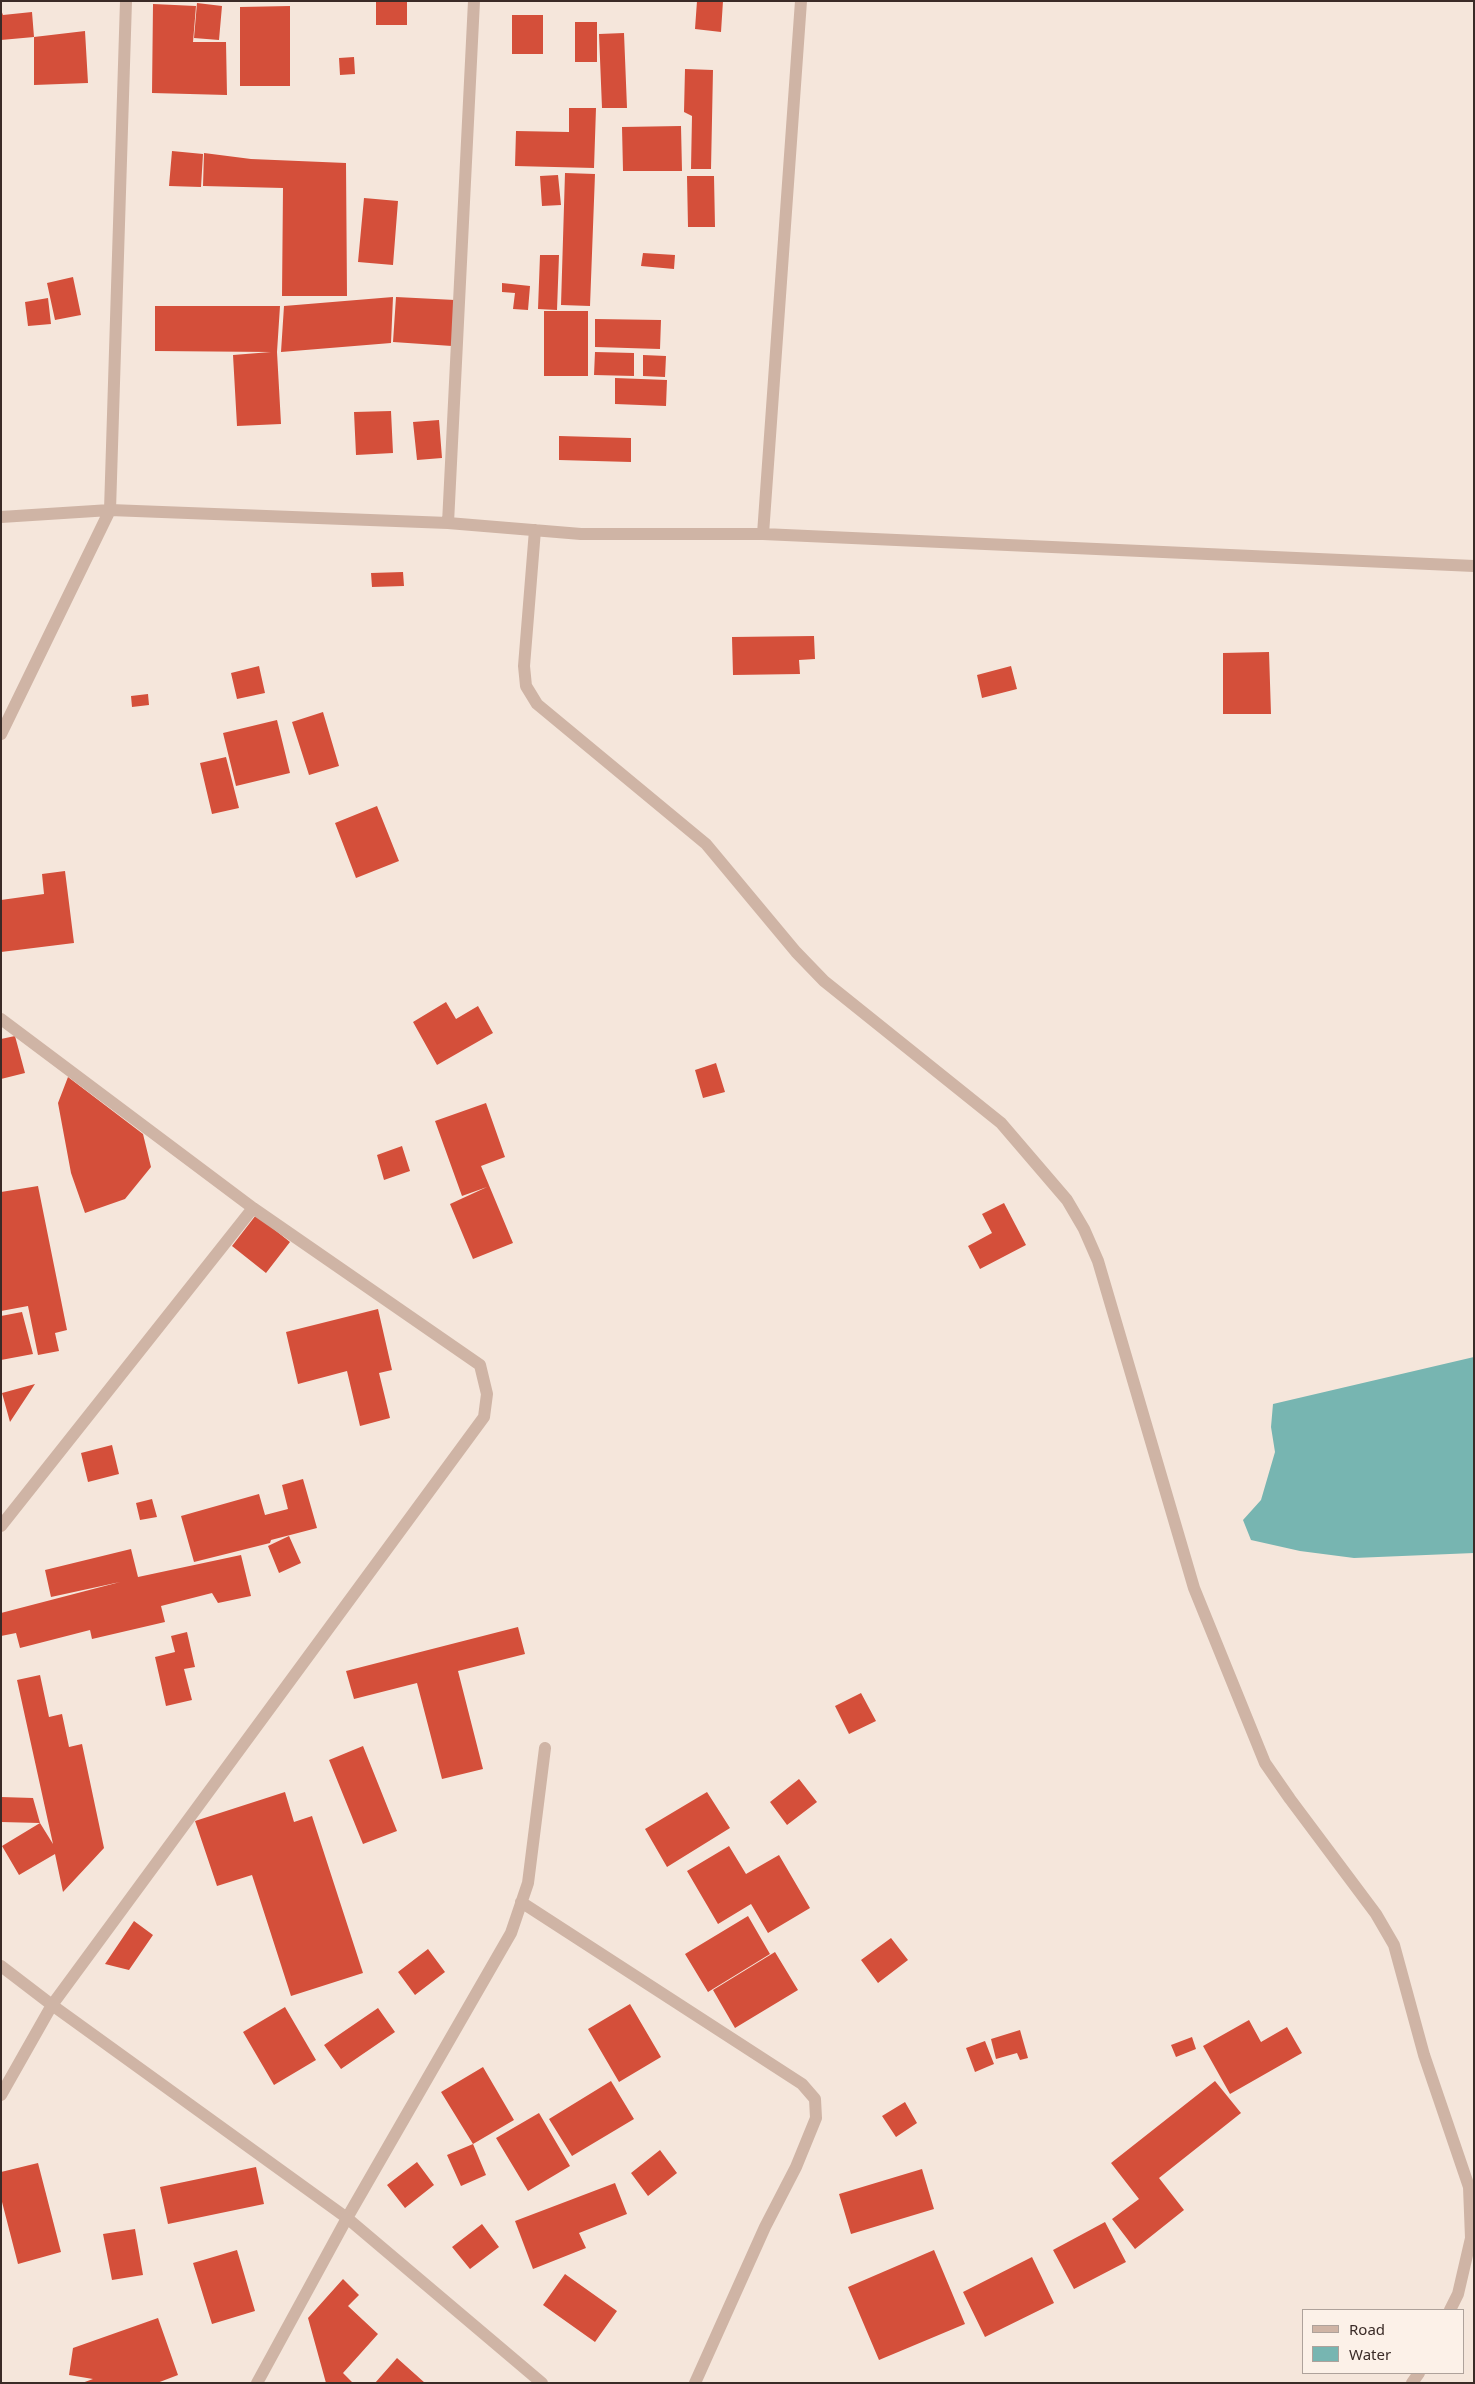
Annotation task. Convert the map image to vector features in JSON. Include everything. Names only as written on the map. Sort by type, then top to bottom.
[{"type":"street","points":[[1,734],[110,510],[126,1]]},
{"type":"street","points":[[448,523],[474,1]]},
{"type":"street","points":[[764,534],[801,1]]},
{"type":"street","points":[[1,517],[110,510],[448,523],[581,534],[764,534],[1474,566]]},
{"type":"street","points":[[535,530],[524,666],[526,686],[537,704],[706,844],[796,952],[824,981],[1001,1123],[1067,1200],[1084,1229],[1098,1261],[1194,1588],[1265,1763],[1376,1914],[1394,1945],[1424,2056],[1469,2188],[1471,2238],[1458,2294],[1450,2309]]},
{"type":"street","points":[[1,1019],[253,1208],[480,1365],[487,1394],[484,1417],[52,2005],[1,2095]]},
{"type":"street","points":[[1,1526],[253,1208]]},
{"type":"street","points":[[257,2383],[347,2218],[511,1933],[528,1883],[545,1748]]},
{"type":"street","points":[[521,1902],[802,2084],[815,2099],[816,2118],[796,2167],[765,2227],[696,2383]]},
{"type":"street","points":[[1,1966],[347,2218],[542,2383]]},
{"type":"water","points":[[1474,1357],[1474,1553],[1354,1558],[1300,1551],[1251,1540],[1243,1520],[1261,1500],[1275,1452],[1271,1427],[1273,1404]]},
{"type":"building","points":[[376,1],[407,1],[407,25],[376,25]]},
{"type":"building","points":[[697,1],[723,1],[721,32],[695,29]]},
{"type":"building","points":[[197,3],[222,6],[219,40],[194,38]]},
{"type":"building","points":[[153,4],[196,6],[193,42],[226,42],[227,95],[152,93]]},
{"type":"building","points":[[290,6],[290,86],[240,86],[240,7]]},
{"type":"building","points":[[1,10],[3,15],[32,12],[34,37],[1,40]]},
{"type":"building","points":[[512,15],[543,15],[543,54],[512,54]]},
{"type":"building","points":[[575,22],[597,22],[597,62],[575,62]]},
{"type":"building","points":[[85,31],[88,83],[34,85],[34,37]]},
{"type":"building","points":[[624,33],[627,108],[602,108],[599,34]]},
{"type":"building","points":[[354,57],[355,74],[340,75],[339,58]]},
{"type":"building","points":[[685,69],[713,70],[711,169],[691,169],[692,116],[684,112]]},
{"type":"building","points":[[569,108],[596,108],[594,168],[515,166],[516,131],[569,132]]},
{"type":"building","points":[[681,126],[682,171],[623,171],[622,127]]},
{"type":"building","points":[[172,151],[203,154],[201,187],[169,186]]},
{"type":"building","points":[[204,153],[251,159],[346,163],[347,296],[282,296],[283,188],[203,186]]},
{"type":"building","points":[[565,173],[595,174],[590,306],[561,305]]},
{"type":"building","points":[[558,175],[561,205],[542,206],[540,176]]},
{"type":"building","points":[[687,176],[714,176],[715,227],[688,227]]},
{"type":"building","points":[[364,198],[398,201],[393,265],[358,262]]},
{"type":"building","points":[[643,253],[675,255],[674,269],[641,266]]},
{"type":"building","points":[[540,255],[559,255],[557,310],[538,309]]},
{"type":"building","points":[[73,277],[81,315],[55,320],[47,283]]},
{"type":"building","points":[[502,283],[530,286],[528,310],[513,309],[515,293],[502,292]]},
{"type":"building","points":[[393,297],[391,343],[281,352],[284,306]]},
{"type":"building","points":[[396,297],[455,300],[452,346],[393,342]]},
{"type":"building","points":[[48,298],[51,324],[28,326],[25,302]]},
{"type":"building","points":[[155,306],[280,306],[277,352],[281,424],[237,426],[233,355],[271,352],[155,351]]},
{"type":"building","points":[[544,311],[588,311],[588,376],[544,376]]},
{"type":"building","points":[[595,319],[661,320],[660,349],[595,347]]},
{"type":"building","points":[[595,352],[634,353],[634,376],[594,375]]},
{"type":"building","points":[[643,355],[666,356],[665,377],[643,376]]},
{"type":"building","points":[[615,378],[667,380],[666,406],[615,404]]},
{"type":"building","points":[[391,411],[393,453],[356,455],[354,412]]},
{"type":"building","points":[[439,420],[442,458],[417,460],[413,422]]},
{"type":"building","points":[[559,436],[631,438],[631,462],[559,460]]},
{"type":"building","points":[[403,572],[404,586],[372,587],[371,573]]},
{"type":"building","points":[[814,636],[815,659],[799,660],[800,674],[733,675],[732,637]]},
{"type":"building","points":[[1269,652],[1271,714],[1223,714],[1223,653]]},
{"type":"building","points":[[259,666],[265,693],[237,699],[231,673]]},
{"type":"building","points":[[1011,666],[1017,689],[982,698],[977,675]]},
{"type":"building","points":[[148,694],[149,705],[132,707],[131,696]]},
{"type":"building","points":[[323,712],[339,766],[309,775],[292,722]]},
{"type":"building","points":[[277,720],[290,773],[236,786],[223,733]]},
{"type":"building","points":[[226,757],[239,808],[212,814],[200,763]]},
{"type":"building","points":[[377,806],[399,861],[356,878],[335,823]]},
{"type":"building","points":[[65,871],[74,943],[1,952],[1,900],[44,894],[42,874]]},
{"type":"building","points":[[446,1002],[456,1019],[478,1006],[493,1033],[437,1065],[413,1022]]},
{"type":"building","points":[[15,1036],[25,1073],[1,1079],[1,1039]]},
{"type":"building","points":[[716,1063],[725,1092],[703,1098],[695,1070]]},
{"type":"building","points":[[68,1077],[143,1134],[151,1167],[125,1199],[85,1213],[71,1173],[58,1103]]},
{"type":"building","points":[[486,1103],[505,1157],[481,1166],[513,1243],[473,1259],[450,1204],[487,1187],[462,1196],[435,1121]]},
{"type":"building","points":[[402,1146],[410,1171],[384,1180],[377,1155]]},
{"type":"building","points":[[38,1186],[67,1330],[55,1333],[59,1351],[38,1355],[28,1306],[1,1311],[1,1192]]},
{"type":"building","points":[[1004,1203],[1026,1245],[980,1269],[968,1246],[992,1233],[982,1214]]},
{"type":"building","points":[[256,1215],[290,1242],[266,1273],[232,1246]]},
{"type":"building","points":[[378,1309],[392,1370],[379,1373],[390,1418],[360,1426],[347,1371],[298,1384],[286,1332]]},
{"type":"building","points":[[22,1312],[33,1354],[1,1360],[1,1316]]},
{"type":"building","points":[[35,1384],[10,1422],[2,1393]]},
{"type":"building","points":[[112,1445],[119,1474],[88,1482],[81,1453]]},
{"type":"building","points":[[303,1479],[317,1528],[271,1540],[270,1543],[194,1562],[181,1516],[259,1494],[265,1515],[288,1509],[282,1485]]},
{"type":"building","points":[[152,1499],[157,1517],[140,1520],[136,1503]]},
{"type":"building","points":[[289,1536],[301,1563],[279,1573],[268,1546]]},
{"type":"building","points":[[131,1549],[138,1577],[241,1555],[251,1596],[218,1603],[212,1593],[161,1606],[165,1622],[92,1639],[90,1630],[20,1648],[16,1633],[1,1636],[1,1613],[120,1582],[51,1597],[45,1570]]},
{"type":"building","points":[[518,1627],[525,1654],[458,1671],[483,1769],[442,1779],[417,1683],[354,1699],[346,1671]]},
{"type":"building","points":[[187,1632],[195,1667],[184,1669],[192,1700],[166,1706],[155,1657],[175,1652],[171,1636]]},
{"type":"building","points":[[40,1675],[49,1717],[62,1714],[69,1747],[82,1744],[104,1848],[63,1892],[55,1854],[19,1875],[2,1846],[40,1823],[53,1844],[17,1680]]},
{"type":"building","points":[[861,1693],[876,1721],[849,1734],[835,1706]]},
{"type":"building","points":[[363,1746],[397,1831],[363,1844],[329,1760]]},
{"type":"building","points":[[799,1779],[817,1802],[787,1825],[770,1802]]},
{"type":"building","points":[[285,1792],[294,1822],[312,1816],[363,1973],[291,1996],[252,1875],[217,1886],[195,1821]]},
{"type":"building","points":[[707,1792],[730,1828],[667,1867],[645,1829]]},
{"type":"building","points":[[1,1797],[33,1798],[40,1823],[1,1822]]},
{"type":"building","points":[[729,1846],[746,1874],[779,1855],[810,1908],[768,1933],[751,1904],[718,1924],[687,1871]]},
{"type":"building","points":[[748,1916],[770,1954],[708,1992],[685,1954]]},
{"type":"building","points":[[134,1921],[153,1935],[129,1970],[105,1964]]},
{"type":"building","points":[[891,1938],[908,1960],[878,1983],[861,1960]]},
{"type":"building","points":[[428,1949],[445,1972],[415,1995],[398,1972]]},
{"type":"building","points":[[775,1952],[798,1990],[735,2028],[713,1990]]},
{"type":"building","points":[[630,2004],[661,2057],[619,2082],[588,2029]]},
{"type":"building","points":[[285,2007],[316,2060],[274,2085],[243,2032]]},
{"type":"building","points":[[378,2008],[395,2032],[341,2069],[324,2045]]},
{"type":"building","points":[[1249,2020],[1261,2042],[1287,2027],[1302,2053],[1230,2094],[1203,2046]]},
{"type":"building","points":[[1020,2030],[1028,2058],[1020,2060],[1017,2053],[996,2059],[991,2039]]},
{"type":"building","points":[[1192,2037],[1196,2049],[1176,2057],[1171,2045]]},
{"type":"building","points":[[985,2041],[994,2064],[975,2072],[966,2048]]},
{"type":"building","points":[[483,2067],[514,2120],[473,2144],[441,2092]]},
{"type":"building","points":[[611,2081],[634,2119],[572,2156],[549,2119]]},
{"type":"building","points":[[1215,2081],[1241,2113],[1159,2178],[1184,2210],[1135,2249],[1112,2219],[1139,2199],[1111,2163]]},
{"type":"building","points":[[905,2102],[917,2123],[896,2137],[882,2116]]},
{"type":"building","points":[[539,2113],[570,2166],[528,2191],[496,2138]]},
{"type":"building","points":[[473,2144],[486,2175],[461,2186],[447,2155]]},
{"type":"building","points":[[660,2150],[677,2173],[648,2196],[631,2173]]},
{"type":"building","points":[[417,2162],[434,2185],[405,2208],[387,2185]]},
{"type":"building","points":[[38,2163],[61,2252],[18,2264],[1,2198],[1,2172]]},
{"type":"building","points":[[256,2167],[264,2204],[168,2224],[160,2187]]},
{"type":"building","points":[[922,2169],[934,2209],[851,2234],[839,2194]]},
{"type":"building","points":[[615,2183],[627,2214],[579,2233],[586,2248],[533,2269],[515,2221]]},
{"type":"building","points":[[1105,2222],[1126,2262],[1074,2289],[1053,2250]]},
{"type":"building","points":[[482,2224],[499,2247],[470,2269],[452,2247]]},
{"type":"building","points":[[135,2229],[143,2275],[112,2280],[103,2234]]},
{"type":"building","points":[[237,2250],[255,2311],[212,2324],[193,2263]]},
{"type":"building","points":[[934,2250],[965,2324],[879,2360],[848,2287]]},
{"type":"building","points":[[1032,2257],[1054,2303],[985,2337],[963,2292]]},
{"type":"building","points":[[565,2274],[617,2311],[595,2342],[543,2305]]},
{"type":"building","points":[[343,2279],[359,2295],[348,2306],[378,2334],[343,2373],[353,2383],[326,2383],[308,2318]]},
{"type":"building","points":[[158,2318],[178,2375],[157,2383],[82,2383],[93,2379],[69,2375],[73,2348]]},
{"type":"building","points":[[397,2358],[425,2383],[375,2383]]}]
